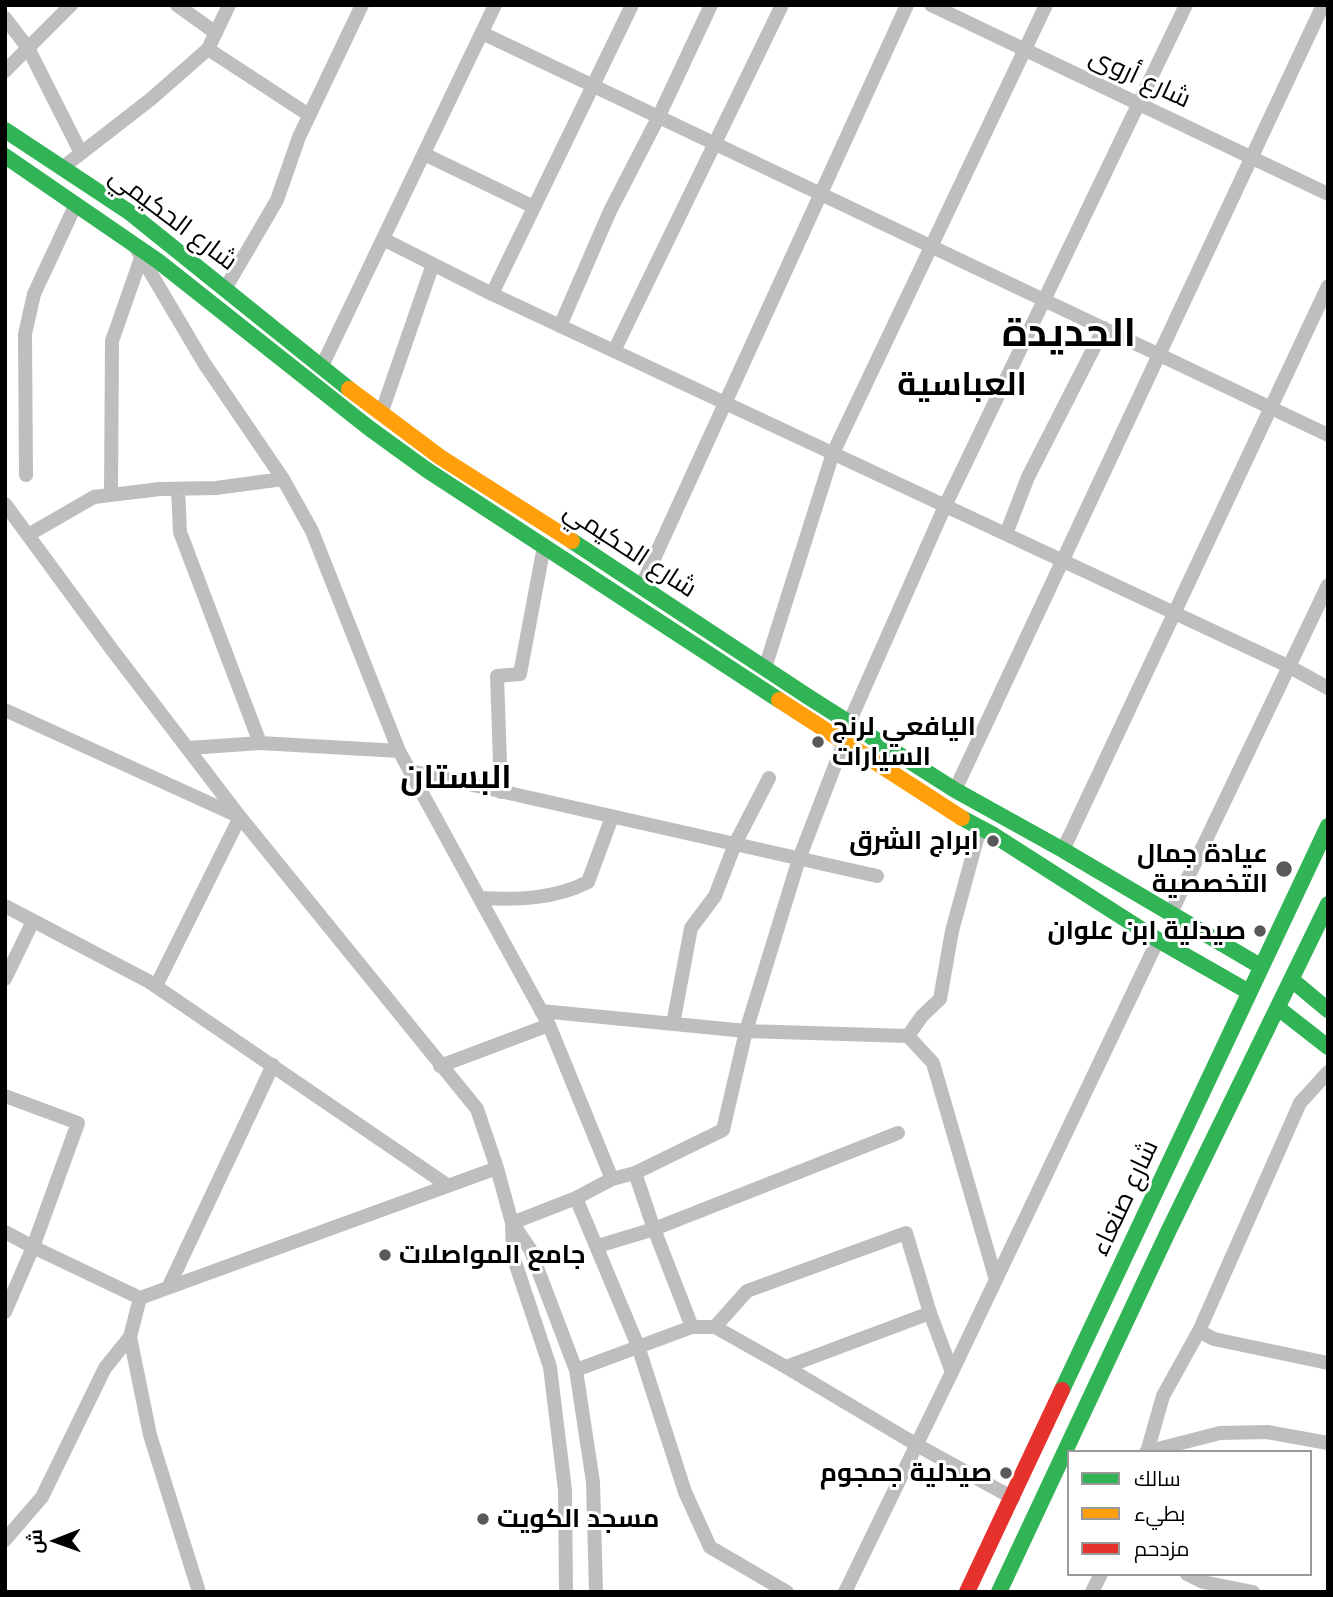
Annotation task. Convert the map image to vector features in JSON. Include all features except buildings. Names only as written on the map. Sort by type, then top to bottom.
[{"type":"main road","name":"شارع الحكيمي","points":[[5,130],[128,212],[381,414],[440,457],[642,585],[955,790],[1260,966]]},
{"type":"main road","name":"شارع الحكيمي","points":[[5,156],[76,204],[427,470],[943,807],[981,828],[1158,940],[1249,992]]},
{"type":"main road","name":"شارع صنعاء","points":[[967,1592],[1328,826]]},
{"type":"main road","name":"شارع صنعاء","points":[[1071,1450],[1167,1234],[1328,904]]},
{"type":"main road","points":[[1292,980],[1328,1010]]},
{"type":"main road","points":[[1278,1008],[1328,1047]]},
{"type":"main road","points":[[1166,1168],[1168,1181],[1179,1188],[1192,1184]]},
{"type":"main road","points":[[1143,1218],[1158,1217],[1165,1224],[1167,1234]]},
{"type":"main road","name":"شارع صنعاء","points":[[999,1592],[1061,1472]]},
{"type":"street","points":[[5,71],[71,5]]},
{"type":"street","points":[[177,5],[216,33]]},
{"type":"street","points":[[62,168],[151,99],[208,49],[229,5]]},
{"type":"street","points":[[225,289],[277,200],[299,136],[362,5]]},
{"type":"street","points":[[322,366],[495,5]]},
{"type":"street","points":[[492,294],[632,5]]},
{"type":"street","points":[[560,326],[610,211],[658,118],[711,5]]},
{"type":"street","points":[[614,351],[782,5]]},
{"type":"street","points":[[642,585],[907,5]]},
{"type":"street","name":"شارع أروى","points":[[931,5],[1328,194]]},
{"type":"street","points":[[765,668],[832,453],[1046,5]]},
{"type":"street","points":[[849,723],[945,506],[1186,5]]},
{"type":"street","points":[[955,790],[1323,5]]},
{"type":"street","points":[[5,18],[28,48],[81,153]]},
{"type":"street","points":[[482,33],[1328,435]]},
{"type":"street","points":[[208,49],[309,115]]},
{"type":"street","points":[[424,154],[534,207]]},
{"type":"street","points":[[26,475],[25,334],[34,294],[76,204]]},
{"type":"street","points":[[383,239],[492,294],[1290,667],[1328,688]]},
{"type":"street","points":[[137,251],[204,363],[283,479],[312,531],[400,751],[549,1025],[612,1179]]},
{"type":"street","points":[[111,495],[112,341],[137,251]]},
{"type":"street","points":[[381,414],[433,264]]},
{"type":"street","points":[[1063,850],[1328,286]]},
{"type":"street","points":[[1006,534],[1028,477],[1104,328]]},
{"type":"street","points":[[28,535],[94,497],[216,488],[283,479]]},
{"type":"street","points":[[178,489],[180,532],[260,743]]},
{"type":"street","points":[[5,504],[240,817],[477,1109],[512,1223],[513,1256],[550,1367],[565,1490],[566,1592]]},
{"type":"street","points":[[501,792],[497,676],[520,674],[544,546]]},
{"type":"street","points":[[1171,913],[1328,585]]},
{"type":"street","points":[[5,710],[240,817]]},
{"type":"street","points":[[512,1223],[576,1198],[612,1179],[635,1173],[723,1130],[746,1031],[799,859],[844,742]]},
{"type":"street","points":[[189,748],[260,743],[400,751]]},
{"type":"street","points":[[411,771],[877,876]]},
{"type":"street","points":[[673,1024],[691,928],[715,897],[735,844],[769,778]]},
{"type":"street","points":[[156,986],[240,817]]},
{"type":"street","points":[[480,898],[523,900],[573,890],[588,882],[612,817]]},
{"type":"street","points":[[908,1036],[922,1016],[940,999],[952,931],[981,828]]},
{"type":"street","points":[[5,906],[156,986],[447,1185]]},
{"type":"street","points":[[5,979],[33,921]]},
{"type":"street","points":[[845,1592],[1158,940]]},
{"type":"street","points":[[541,1011],[746,1031],[908,1036],[933,1063],[996,1280]]},
{"type":"street","points":[[440,1066],[549,1025]]},
{"type":"street","points":[[168,1288],[272,1065]]},
{"type":"street","points":[[1153,1450],[1163,1396],[1199,1331],[1300,1103],[1328,1072]]},
{"type":"street","points":[[5,1096],[78,1122],[33,1247],[5,1312]]},
{"type":"street","points":[[597,1245],[654,1229],[898,1133]]},
{"type":"street","points":[[5,1232],[140,1297],[497,1168]]},
{"type":"street","points":[[635,1173],[692,1327]]},
{"type":"street","points":[[576,1198],[638,1346],[685,1492],[710,1547],[787,1592]]},
{"type":"street","points":[[512,1223],[530,1249],[576,1370],[593,1482],[596,1592]]},
{"type":"street","points":[[715,1327],[747,1291],[906,1233],[930,1313],[952,1372]]},
{"type":"street","points":[[5,1540],[42,1497],[105,1368],[130,1336],[140,1297]]},
{"type":"street","points":[[786,1367],[930,1313]]},
{"type":"street","points":[[576,1370],[692,1327],[715,1327],[917,1446],[1013,1498]]},
{"type":"street","points":[[1199,1331],[1214,1339],[1328,1363]]},
{"type":"street","points":[[130,1336],[150,1435],[200,1592]]},
{"type":"street","points":[[1157,1450],[1220,1433],[1267,1432],[1328,1443]]},
{"type":"street","points":[[1092,1592],[1100,1576]]},
{"type":"street","points":[[1203,1587],[1253,1592]]},
{"type":"traffic: fast","points":[[5,130],[129,212],[349,389]]},
{"type":"traffic: fast","points":[[5,156],[158,261],[369,428],[427,470],[779,700]]},
{"type":"traffic: fast","points":[[572,541],[955,790],[1260,966]]},
{"type":"traffic: fast","points":[[962,818],[992,834],[1158,940],[1249,992]]},
{"type":"traffic: fast","points":[[1062,1390],[1328,826]]},
{"type":"traffic: fast","points":[[999,1592],[1167,1234],[1328,904]]},
{"type":"traffic: fast","points":[[1292,980],[1328,1010]]},
{"type":"traffic: fast","points":[[1278,1008],[1328,1047]]},
{"type":"traffic: slow","points":[[349,389],[440,457],[572,541]]},
{"type":"traffic: slow","points":[[779,700],[962,818]]},
{"type":"traffic: jam","points":[[967,1592],[1062,1390]]},
{"type":"place","name":"اليافعي لرنج السيارات","points":[[818,742]]},
{"type":"place","name":"ابراج الشرق","points":[[993,841]]},
{"type":"place","name":"عيادة جمال التخصصية","points":[[1284,869]]},
{"type":"place","name":"صيدلية ابن علوان","points":[[1260,931]]},
{"type":"place","name":"جامع المواصلات","points":[[385,1255]]},
{"type":"place","name":"صيدلية جمجوم","points":[[1006,1473]]},
{"type":"place","name":"مسجد الكويت","points":[[483,1519]]},
{"type":"district","name":"الحديدة","points":[[1069,334]]},
{"type":"district","name":"العباسية","points":[[962,385]]},
{"type":"district","name":"البستان","points":[[456,778]]}]
